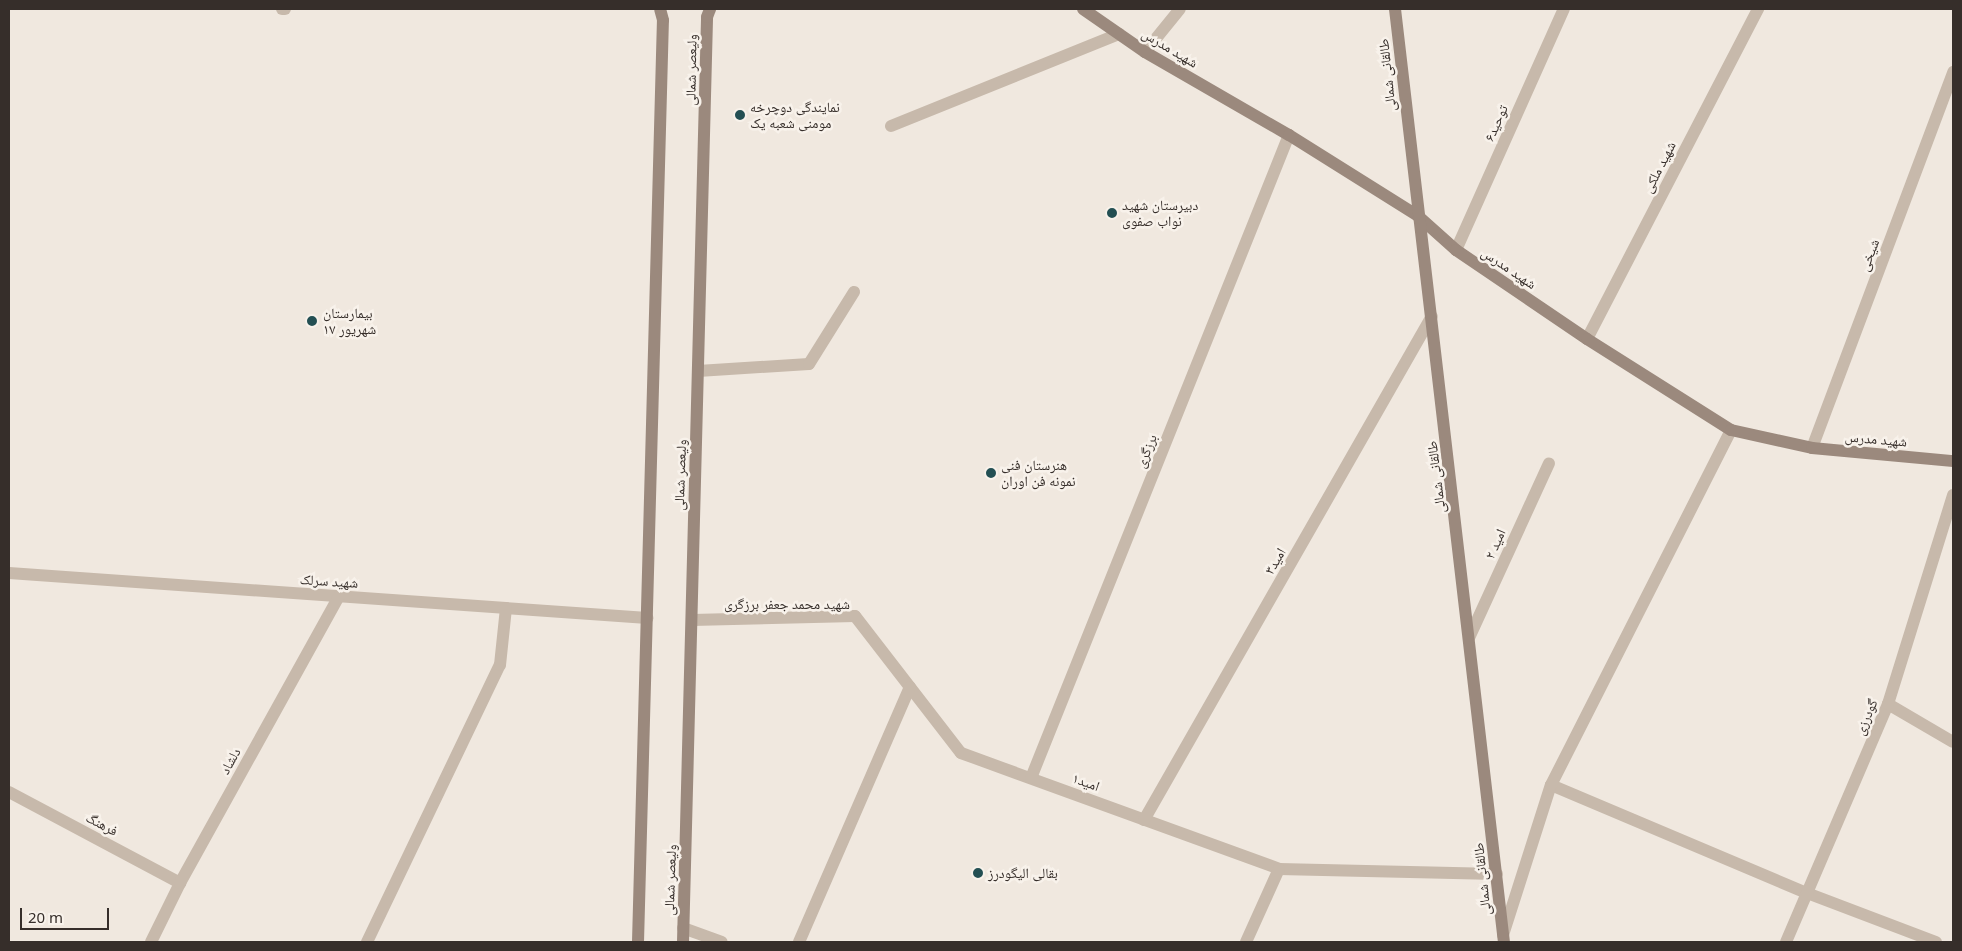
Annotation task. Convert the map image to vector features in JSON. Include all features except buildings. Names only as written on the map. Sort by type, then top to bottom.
[{"type":"main road","name":"ولیعصر شمالی","points":[[638,942],[663,20],[660,9]]},
{"type":"main road","name":"ولیعصر شمالی","points":[[683,942],[707,17],[710,9]]},
{"type":"main road","name":"شهید مدرس","points":[[1083,9],[1145,52],[1289,135],[1418,216],[1456,250],[1587,340],[1731,430],[1812,448],[1953,461]]},
{"type":"main road","name":"طالقانی شمالی","points":[[1395,9],[1504,938]]},
{"type":"street","points":[[1145,52],[1180,9]]},
{"type":"street","name":"توحید۶","points":[[1456,250],[1564,9]]},
{"type":"street","name":"شهید ملکی","points":[[1587,340],[1758,9]]},
{"type":"street","points":[[891,126],[1119,34]]},
{"type":"street","name":"شیخی","points":[[1812,448],[1953,72]]},
{"type":"street","name":"برزگری","points":[[1031,778],[1289,135]]},
{"type":"street","points":[[698,372],[810,364],[854,292]]},
{"type":"street","name":"امید۳","points":[[1144,820],[1432,316]]},
{"type":"street","points":[[1504,938],[1552,785],[1731,430]]},
{"type":"street","name":"امید ۲","points":[[1469,638],[1549,463]]},
{"type":"street","name":"گودرزی","points":[[1786,942],[1888,704],[1953,495]]},
{"type":"street","name":"شهید سرلک","points":[[9,573],[647,618]]},
{"type":"street","name":"دلشاد","points":[[151,942],[180,883],[339,596]]},
{"type":"street","points":[[367,942],[500,665],[506,608]]},
{"type":"street","name":"شهید محمد جعفر برزگری","points":[[692,620],[855,616],[910,687]]},
{"type":"street","points":[[799,942],[910,687]]},
{"type":"street","name":"امید۱","points":[[910,687],[961,753],[1279,869],[1497,874]]},
{"type":"street","points":[[1888,704],[1953,742]]},
{"type":"street","points":[[1552,785],[1807,893],[1936,942]]},
{"type":"street","name":"فرهنگ","points":[[9,792],[180,883]]},
{"type":"street","points":[[1246,942],[1279,869]]},
{"type":"street","points":[[683,928],[722,942]]},
{"type":"place","name":"نمایندگی دوچرخه مومنی شعبه یک","points":[[740,115]]},
{"type":"place","name":"دبیرستان شهید نواب صفوی","points":[[1112,213]]},
{"type":"place","name":"بیمارستان ۱۷ شهریور","points":[[312,321]]},
{"type":"place","name":"هنرستان فنی نمونه فن اوران","points":[[991,473]]},
{"type":"place","name":"بقالی الیگودرز","points":[[978,873]]}]
